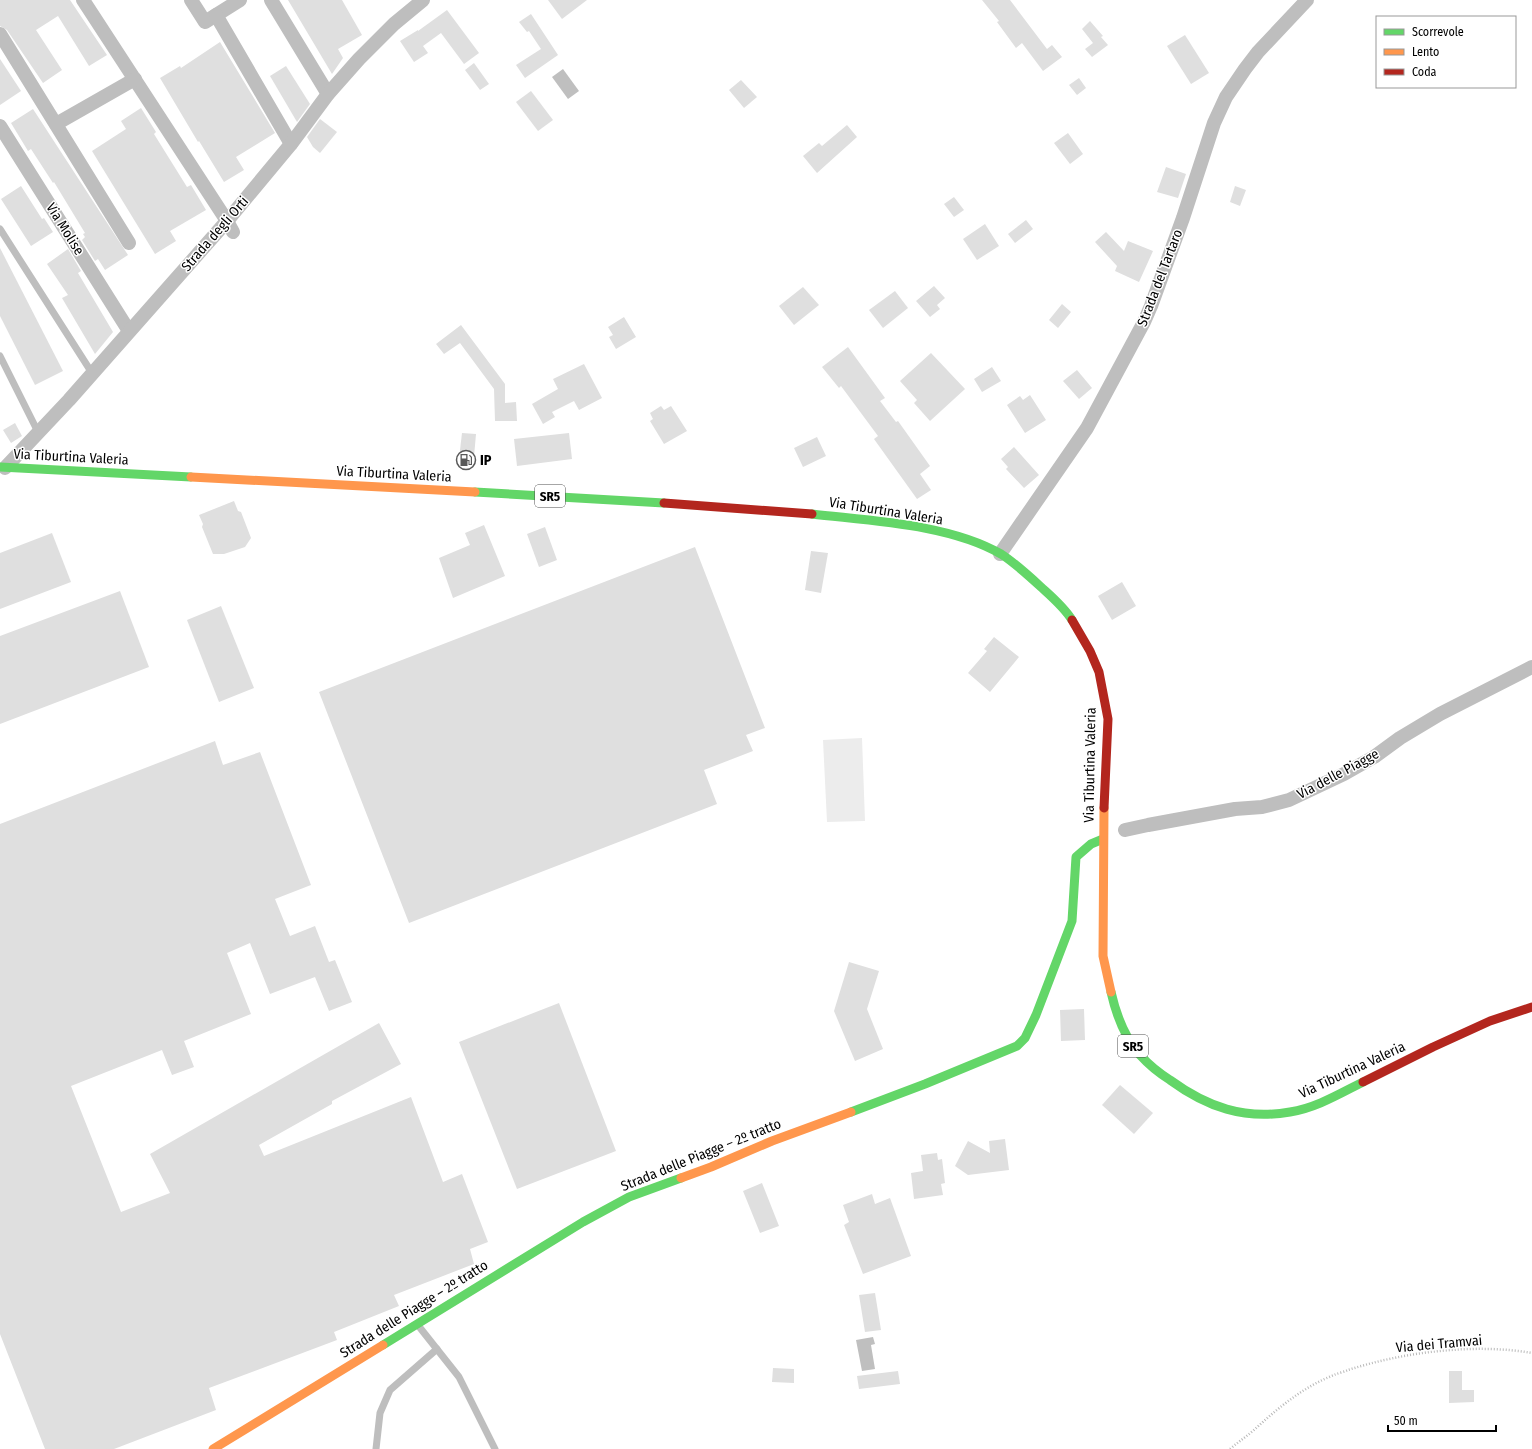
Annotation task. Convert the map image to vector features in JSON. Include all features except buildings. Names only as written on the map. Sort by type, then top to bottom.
[{"type":"main road","name":"Via Tiburtina Valeria","points":[[2,468],[612,499],[770,510],[912,526],[940,532],[976,543],[1000,554],[1028,574],[1064,609],[1090,651],[1099,672],[1108,719],[1103,839],[1103,956],[1113,1000],[1123,1029],[1139,1054],[1154,1069],[1189,1094],[1214,1106],[1243,1113],[1262,1114],[1291,1112],[1313,1106],[1433,1047],[1490,1021],[1532,1007]]},
{"type":"main road","name":"Strada delle Piagge – 2º tratto","points":[[213,1449],[582,1222],[630,1197],[772,1141],[925,1084],[1017,1046],[1026,1038],[1072,921],[1076,857],[1086,848],[1103,839]]},
{"type":"street","points":[[83,0],[230,226]]},
{"type":"street","points":[[191,0],[204,22],[240,0]]},
{"type":"street","points":[[271,0],[328,94]]},
{"type":"street","name":"Strada degli Orti","points":[[2,468],[69,400],[129,331],[230,226],[328,94],[359,59],[394,24],[423,0]]},
{"type":"street","name":"Strada del Tartaro","points":[[1000,554],[1087,428],[1144,322],[1183,218],[1214,123],[1226,98],[1251,61],[1307,0]]},
{"type":"street","points":[[216,15],[291,144]]},
{"type":"street","points":[[0,34],[129,243]]},
{"type":"street","points":[[56,124],[135,79]]},
{"type":"street","name":"Via Molise","points":[[0,126],[129,331]]},
{"type":"street","name":"Via delle Piagge","points":[[1124,830],[1148,824],[1235,809],[1262,807],[1289,800],[1344,774],[1374,757],[1400,738],[1440,714],[1532,667]]},
{"type":"lane","points":[[0,229],[92,373]]},
{"type":"lane","points":[[0,356],[38,432]]},
{"type":"lane","points":[[417,1324],[459,1377],[495,1449]]},
{"type":"lane","points":[[376,1449],[380,1413],[390,1390],[437,1349]]},
{"type":"path","name":"Via dei Tramvai","points":[[1230,1449],[1253,1431],[1270,1414],[1298,1393],[1335,1374],[1370,1363],[1409,1355],[1446,1351],[1484,1350],[1532,1353]]},
{"type":"shaded area","points":[[563,69],[579,91],[568,99],[552,77]]},
{"type":"shaded area","points":[[862,738],[865,821],[827,822],[823,740]]},
{"type":"shaded area","points":[[873,1337],[875,1344],[871,1345],[875,1369],[862,1371],[856,1340]]},
{"type":"traffic: fast","points":[[0,467],[191,477]]},
{"type":"traffic: fast","points":[[475,492],[664,503]]},
{"type":"traffic: fast","points":[[812,514],[909,525],[958,536],[980,544],[1001,554],[1021,569],[1058,602],[1072,620]]},
{"type":"traffic: fast","points":[[851,1112],[925,1084],[1017,1046],[1025,1038],[1036,1015],[1072,921],[1076,857],[1091,844],[1103,839]]},
{"type":"traffic: fast","points":[[1111,992],[1122,1025],[1130,1041],[1140,1055],[1158,1072],[1198,1098],[1212,1104],[1242,1113],[1273,1114],[1290,1112],[1318,1104],[1363,1082]]},
{"type":"traffic: fast","points":[[383,1345],[583,1222],[629,1197],[681,1178]]},
{"type":"traffic: slow","points":[[191,477],[475,492]]},
{"type":"traffic: slow","points":[[1104,808],[1103,956],[1111,992]]},
{"type":"traffic: slow","points":[[681,1178],[772,1141],[851,1112]]},
{"type":"traffic: slow","points":[[213,1449],[383,1345]]},
{"type":"traffic: jam","points":[[664,503],[812,514]]},
{"type":"traffic: jam","points":[[1072,620],[1090,651],[1099,672],[1108,719],[1104,808]]},
{"type":"traffic: jam","points":[[1363,1082],[1433,1047],[1490,1021],[1532,1007]]},
{"type":"place","name":"IP","points":[[466,460]]}]
